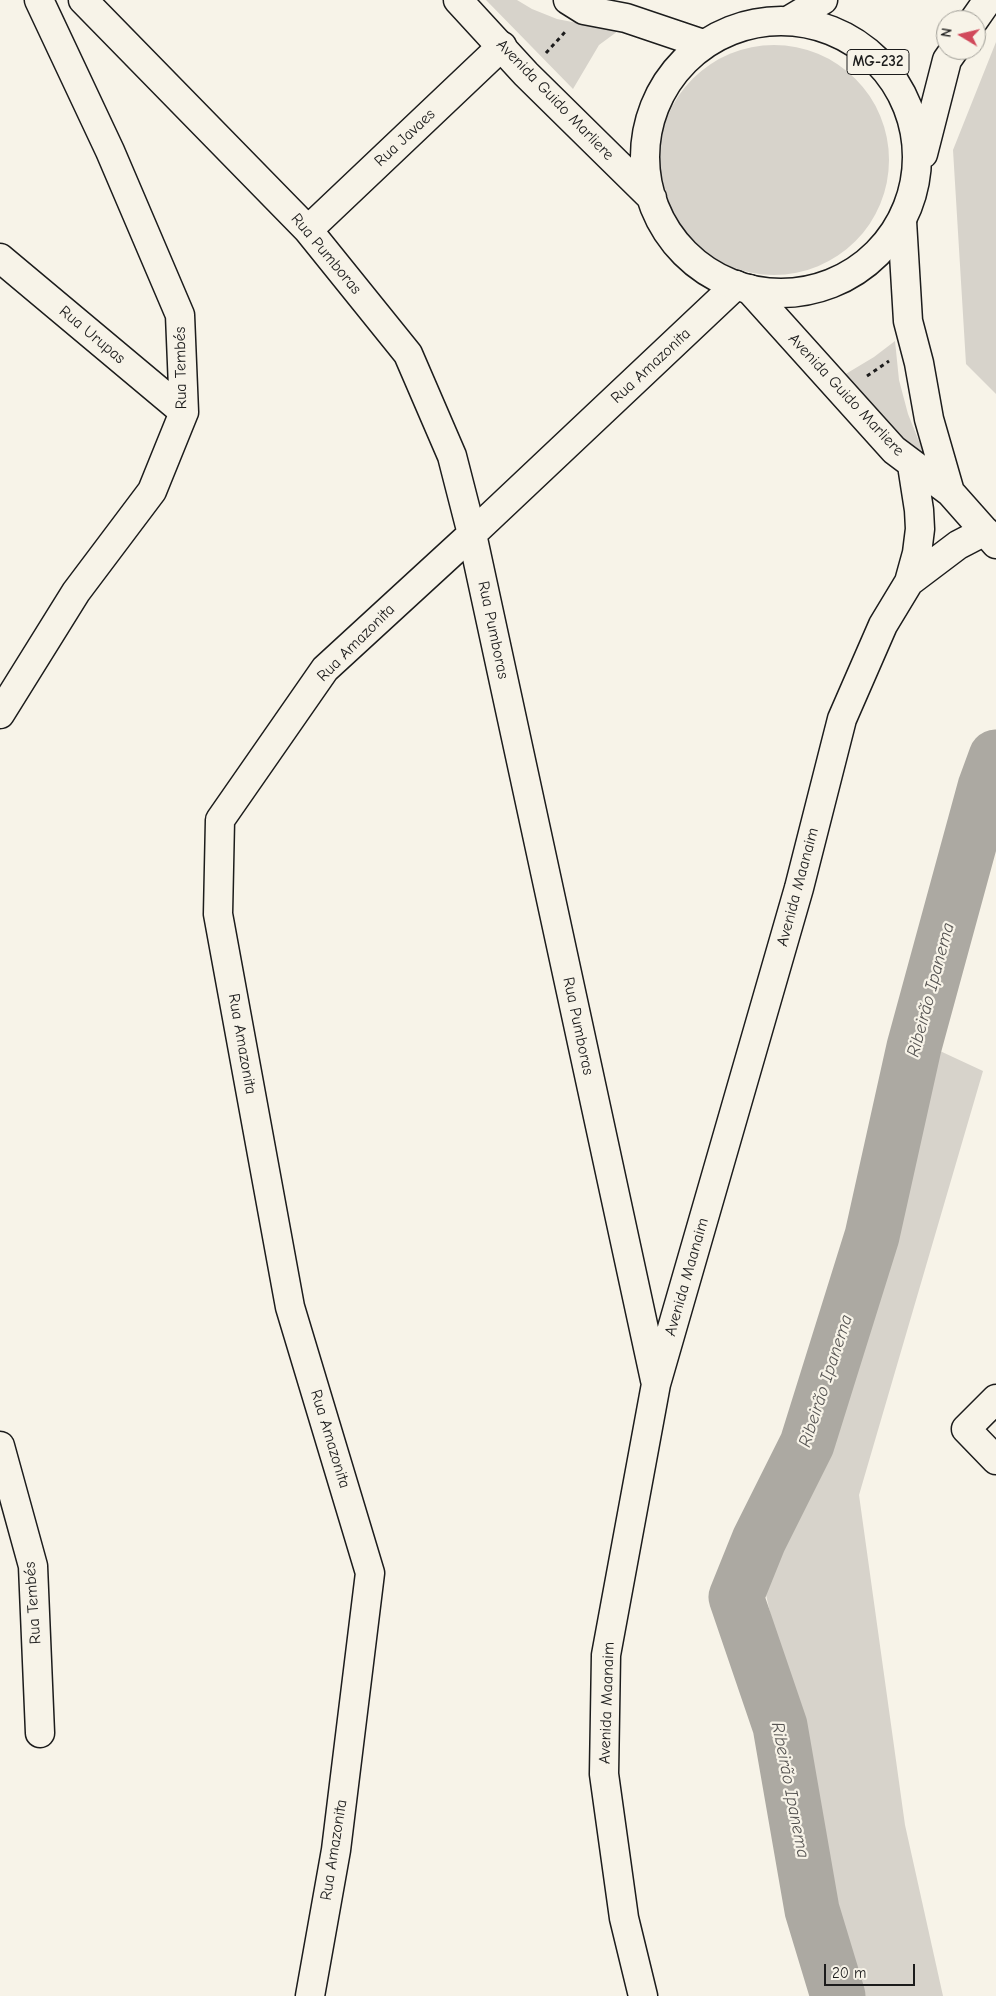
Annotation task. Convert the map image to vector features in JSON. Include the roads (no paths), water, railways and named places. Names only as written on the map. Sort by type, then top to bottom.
[{"type":"street","name":"Rua Tembés","points":[[0,714],[76,592],[152,491],[184,412],[180,315],[110,151],[39,0]]},
{"type":"street","name":"Rua Pumboras","points":[[83,0],[308,230],[408,354],[452,456],[472,534],[656,1384]]},
{"type":"street","name":"Avenida Guido Marliere","points":[[458,0],[526,74],[652,198]]},
{"type":"street","name":"MG-232","points":[[791,19],[823,0]]},
{"type":"street","points":[[576,5],[626,18],[703,44]]},
{"type":"street","name":"MG-232","points":[[916,179],[914,122],[889,72],[846,35],[791,19],[745,24],[703,44],[672,75],[652,113],[645,156],[652,198],[664,227],[684,252],[708,272],[742,287],[785,293],[820,288],[853,273],[881,250],[902,221],[916,179],[947,60]]},
{"type":"street","name":"Rua Javaes","points":[[308,230],[502,46]]},
{"type":"street","name":"Avenida Guido Marliere","points":[[902,221],[908,321],[929,419],[950,492]]},
{"type":"street","name":"Rua Urupas","points":[[0,258],[184,412]]},
{"type":"street","name":"Avenida Guido Marliere","points":[[742,287],[894,450],[950,492],[990,538]]},
{"type":"street","name":"Rua Amazonita","points":[[310,1996],[336,1850],[370,1573],[290,1307],[218,914],[220,820],[325,669],[742,287]]},
{"type":"street","name":"Avenida Maanaim","points":[[643,1996],[624,1918],[604,1774],[606,1655],[656,1384],[799,888],[842,719],[883,625],[909,582],[917,553],[920,529],[912,465]]},
{"type":"street","name":"Avenida Maanaim","points":[[909,582],[958,545],[990,538]]},
{"type":"street","points":[[996,1399],[966,1429],[996,1460]]},
{"type":"street","name":"Rua Tembés","points":[[0,1446],[34,1566],[40,1733]]},
{"type":"waterway","name":"Ribeirão Ipanema","points":[[838,1996],[812,1910],[780,1726],[736,1597],[759,1540],[807,1444],[872,1236],[914,1047],[985,787],[996,757]]}]
